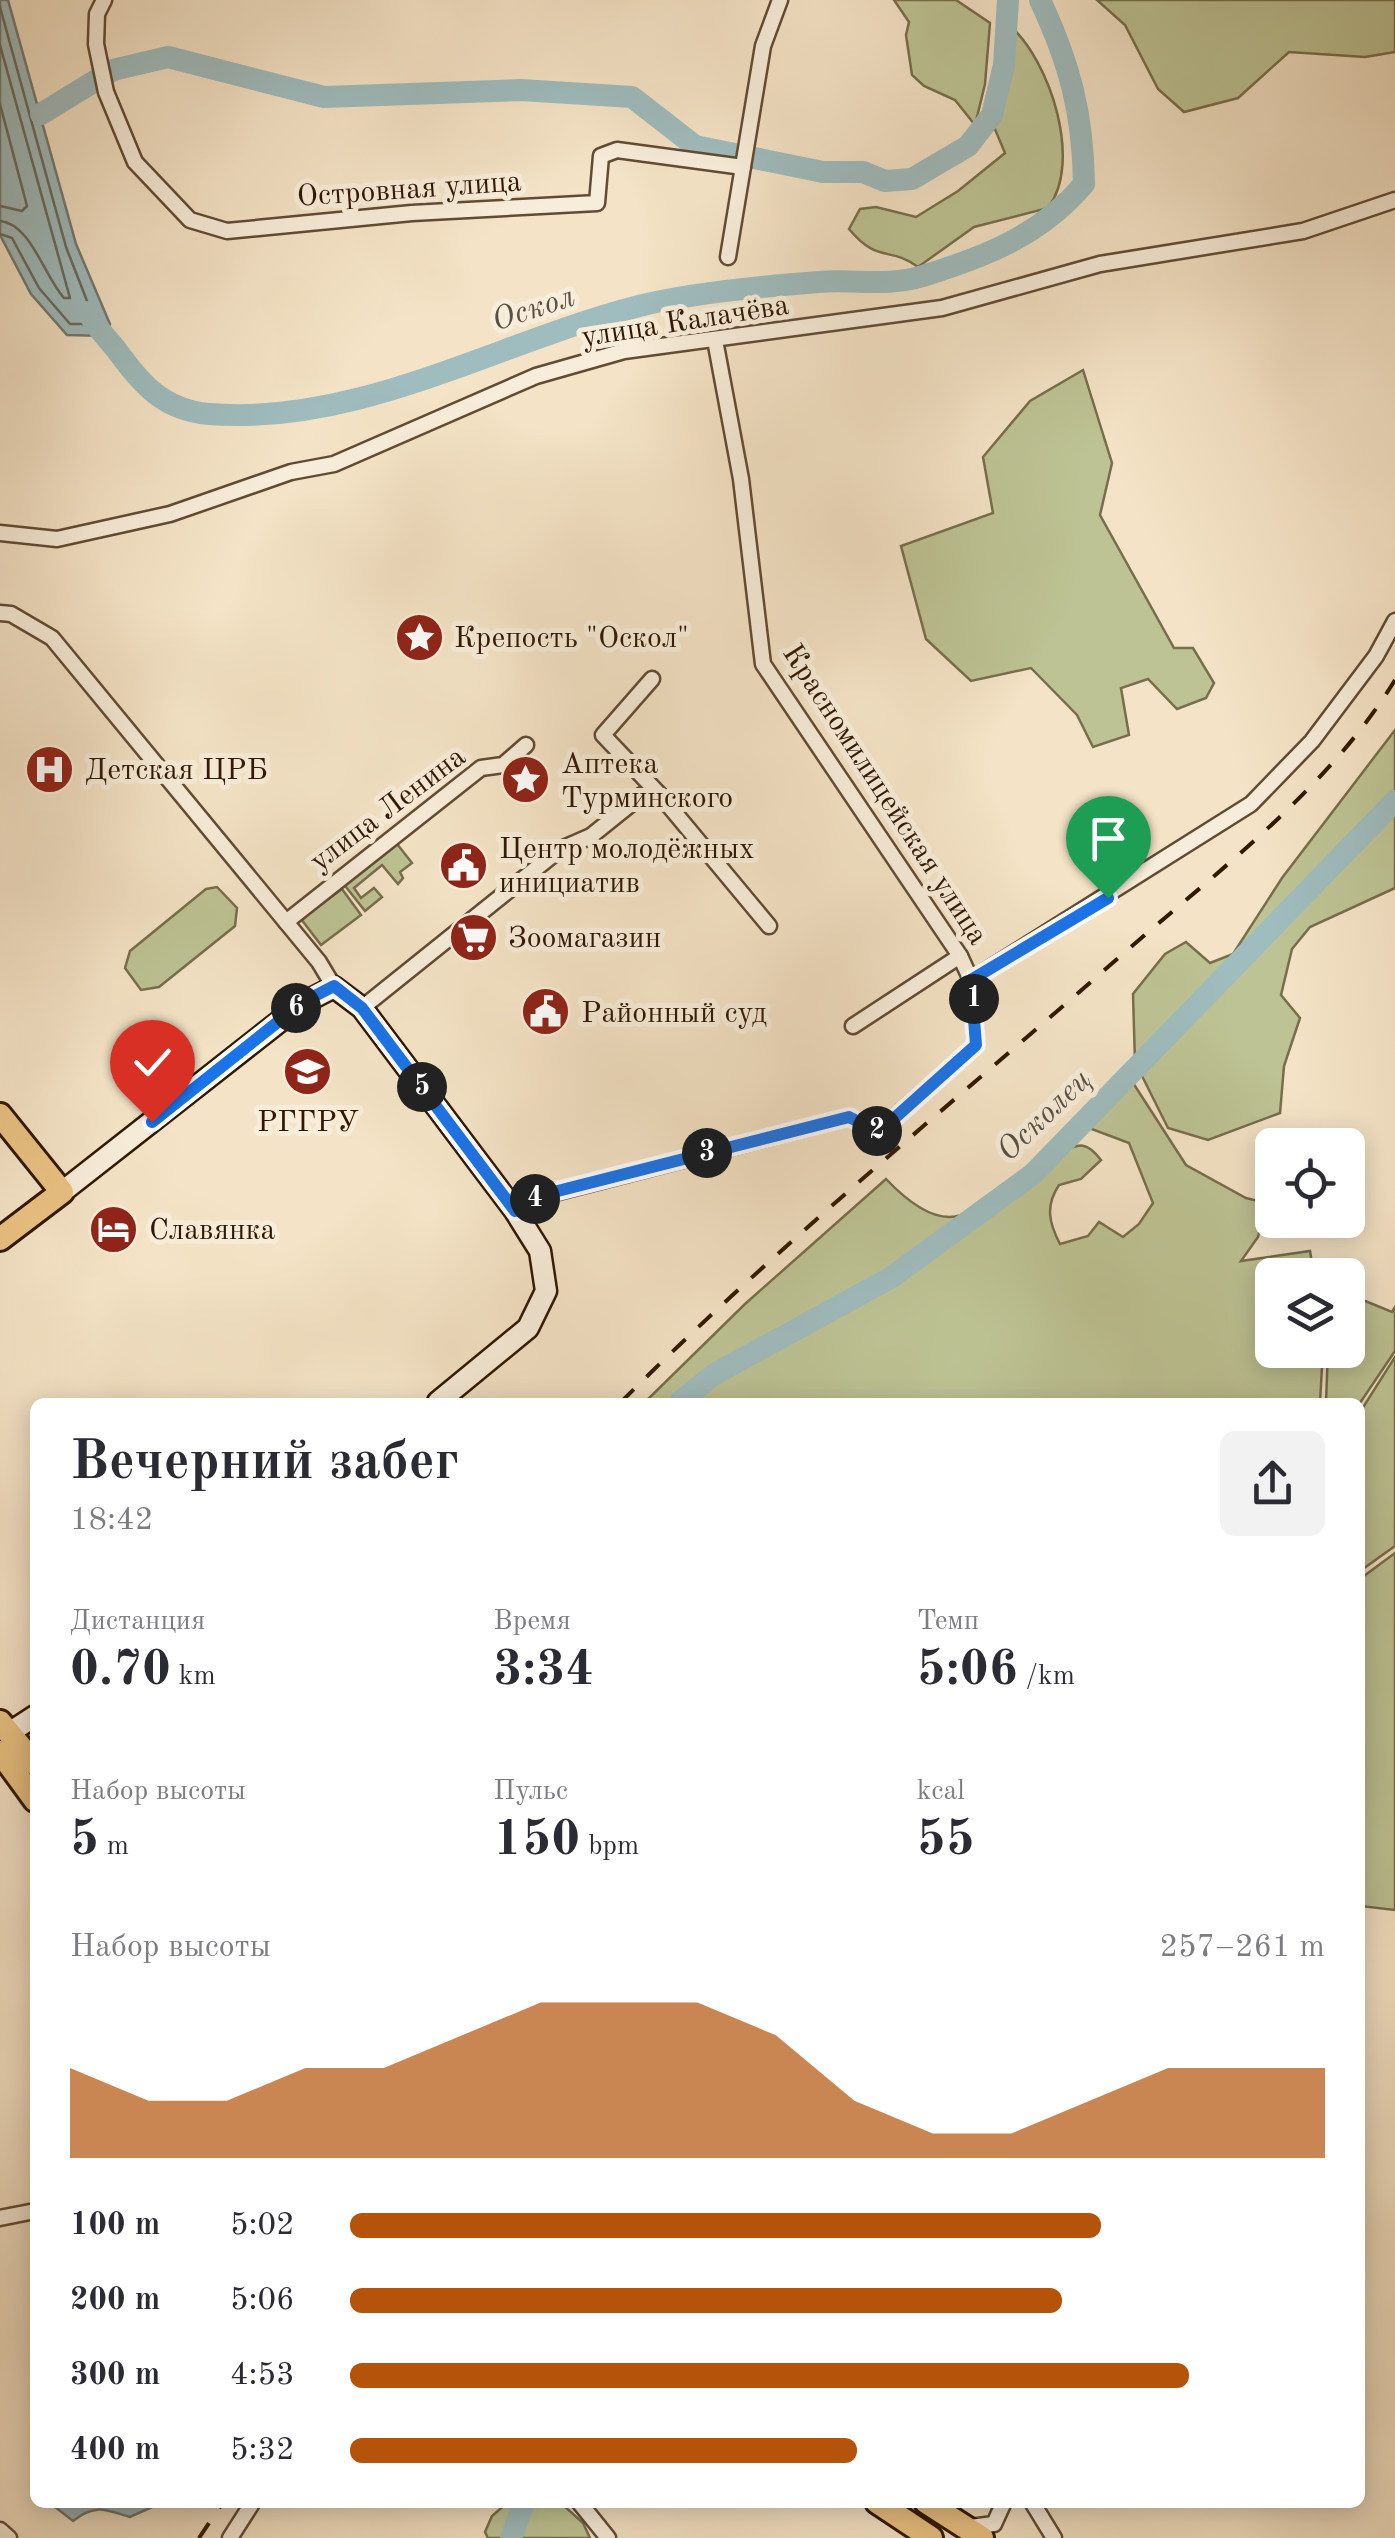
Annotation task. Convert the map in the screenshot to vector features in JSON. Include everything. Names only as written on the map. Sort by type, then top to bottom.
[{"type":"main road","points":[[0,1115],[62,1192],[0,1239]]},
{"type":"main road","points":[[3,1736],[30,1760]]},
{"type":"main road","points":[[3,1736],[30,1790]]},
{"type":"main road","points":[[886,2508],[931,2538]]},
{"type":"main road","points":[[935,2508],[972,2532]]},
{"type":"street","name":"Островная улица","points":[[104,0],[97,14],[99,62],[106,92],[136,162],[190,220],[227,231],[412,213],[597,203],[601,156],[617,150],[744,160]]},
{"type":"street","points":[[728,257],[763,46],[780,0]]},
{"type":"street","name":"улица Калачёва","points":[[0,533],[57,539],[170,514],[291,472],[334,464],[536,376],[624,351],[942,308],[1100,264],[1303,230],[1395,200]]},
{"type":"street","name":"Красномилицейская улица","points":[[715,340],[741,478],[763,664],[960,956],[971,980]]},
{"type":"street","points":[[0,614],[11,614],[52,638],[286,922],[334,986],[362,1008],[515,1211],[540,1251],[545,1272],[542,1302],[528,1328],[443,1398]]},
{"type":"street","points":[[515,1211],[538,1196],[849,1117],[879,1132],[976,1045],[971,980],[1251,804],[1312,741],[1376,656],[1395,622]]},
{"type":"street","points":[[652,680],[603,735],[660,795],[769,926]]},
{"type":"street","name":"улица Ленина","points":[[286,922],[481,768],[503,765],[526,745]]},
{"type":"street","points":[[362,1008],[558,850],[591,836],[642,795],[660,795]]},
{"type":"street","points":[[853,1026],[960,956]]},
{"type":"street","points":[[62,1192],[303,1002],[334,986]]},
{"type":"street","points":[[3,1736],[30,1719]]},
{"type":"street","points":[[0,2218],[30,2212]]},
{"type":"street","points":[[230,2538],[249,2508]]},
{"type":"street","points":[[586,2508],[608,2538]]},
{"type":"street","points":[[972,2532],[994,2524],[1001,2508]]},
{"type":"street","points":[[1036,2508],[1054,2538]]},
{"type":"street","points":[[0,2530],[9,2538]]},
{"type":"green space","points":[[894,0],[956,0],[990,23],[985,84],[975,125],[955,100],[924,86],[912,75],[906,35],[909,22]]},
{"type":"green space","points":[[1097,0],[1395,0],[1395,52],[1365,57],[1289,52],[1238,98],[1184,112],[1158,89],[1125,25]]},
{"type":"green space","points":[[1009,25],[1037,62],[1057,112],[1062,165],[1058,188],[1048,208],[974,227],[918,267],[868,247],[849,229],[860,209],[876,207],[916,217],[958,191],[1005,153],[994,127],[1004,86]]},
{"type":"green space","points":[[1083,370],[1112,463],[1100,515],[1174,648],[1193,648],[1214,683],[1206,698],[1177,709],[1148,679],[1121,688],[1129,735],[1093,747],[1077,715],[1031,668],[971,681],[926,639],[901,546],[993,513],[983,457],[1030,401]]},
{"type":"green space","points":[[1395,730],[1395,888],[1310,927],[1292,949],[1281,995],[1300,1018],[1284,1066],[1280,1113],[1208,1140],[1168,1128],[1135,1062],[1133,994],[1165,954],[1186,942],[1210,963],[1233,954],[1282,878]]},
{"type":"green space","points":[[394,840],[412,863],[400,872],[403,878],[398,884],[382,865],[354,888],[361,898],[374,888],[382,897],[365,911],[342,882]]},
{"type":"green space","points":[[217,887],[237,908],[235,926],[159,987],[141,990],[125,968],[130,951],[206,889]]},
{"type":"green space","points":[[342,889],[361,915],[321,945],[301,919]]},
{"type":"green space","points":[[1126,1072],[1186,1165],[1255,1200],[1257,1238],[1241,1261],[1255,1259],[1255,1368],[1322,1368],[1320,1398],[649,1398],[745,1304],[886,1179],[925,1210],[936,1215],[960,1216],[1002,1185],[1025,1176],[1042,1153],[1085,1146],[1101,1160],[1081,1179],[1059,1185],[1050,1207],[1056,1236],[1060,1244],[1088,1236],[1099,1222],[1123,1237],[1139,1224],[1153,1203],[1129,1143],[1089,1128],[1101,1098]]},
{"type":"green space","points":[[1310,1251],[1311,1258],[1262,1258]]},
{"type":"green space","points":[[1365,1301],[1392,1312],[1395,1307],[1395,1351],[1363,1398],[1326,1398],[1327,1368],[1365,1368]]},
{"type":"green space","points":[[1395,1357],[1395,1546],[1365,1567],[1365,1404]]},
{"type":"green space","points":[[1395,1553],[1395,1910],[1365,1907],[1365,1575]]},
{"type":"green space","points":[[501,2508],[566,2508],[583,2523],[590,2538],[488,2538],[485,2532],[492,2516]]},
{"type":"water","points":[[0,0],[8,0],[76,244],[110,324],[106,336],[67,335],[31,294],[0,235]]},
{"type":"water","points":[[56,2508],[150,2508],[130,2517],[94,2510],[73,2521]]},
{"type":"waterway","points":[[41,114],[113,70],[168,57],[324,97],[521,90],[632,97],[695,146],[823,172],[863,172],[885,181],[912,179],[968,146],[992,115],[1004,65],[1008,0]]},
{"type":"waterway","name":"Оскол","points":[[88,312],[134,373],[165,401],[209,414],[265,414],[374,395],[586,321],[659,301],[798,284],[897,281],[923,276],[1011,242],[1050,217],[1084,184],[1073,90],[1040,0]]},
{"type":"waterway","name":"Осколец","points":[[685,1398],[713,1375],[892,1277],[1033,1174],[1395,801]]},
{"type":"waterway","name":"Осколец","points":[[511,2538],[522,2508]]},
{"type":"railway","points":[[625,1398],[805,1230],[1270,826],[1338,757],[1395,680]]},
{"type":"railway","points":[[199,2538],[219,2508]]},
{"type":"place","name":"Крепость \"Оскол\"","points":[[419,637]]},
{"type":"place","name":"Детская ЦРБ","points":[[50,769]]},
{"type":"place","name":"Аптека Турминского","points":[[526,780]]},
{"type":"place","name":"Центр молодёжных инициатив","points":[[464,865]]},
{"type":"place","name":"Зоомагазин","points":[[473,937]]},
{"type":"place","name":"Районный суд","points":[[546,1012]]},
{"type":"place","name":"РГГРУ","points":[[308,1072]]},
{"type":"place","name":"Славянка","points":[[114,1229]]},
{"type":"route","points":[[152,1122],[303,1002],[334,986],[362,1008],[515,1211],[538,1196],[849,1117],[879,1132],[976,1045],[971,980],[1108,898]]}]
